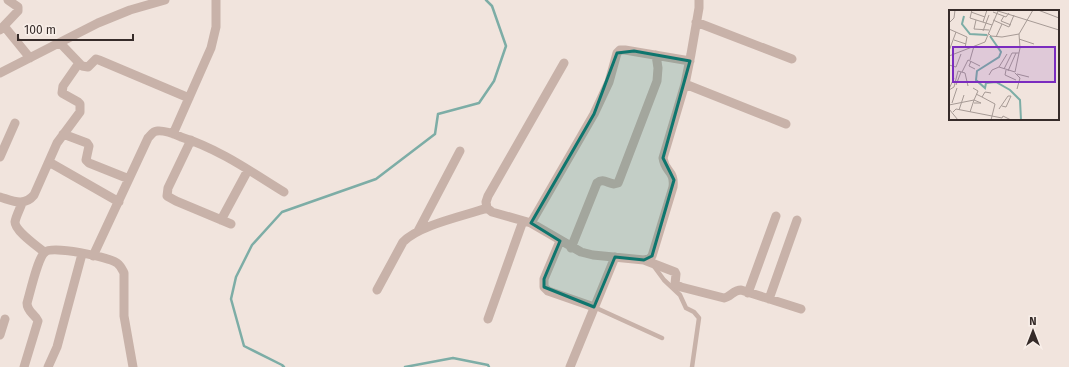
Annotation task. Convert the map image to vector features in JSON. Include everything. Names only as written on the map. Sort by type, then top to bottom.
[{"type":"street","points":[[8,0],[18,7],[18,11],[2,28],[30,58]]},
{"type":"street","points":[[130,0],[130,10]]},
{"type":"street","points":[[0,73],[98,23],[130,10],[165,0]]},
{"type":"street","points":[[173,134],[208,59],[216,27],[216,0]]},
{"type":"street","points":[[647,261],[652,256],[673,187],[674,180],[672,175],[664,166],[663,158],[685,84],[690,61],[698,0]]},
{"type":"street","points":[[696,22],[792,59]]},
{"type":"street","points":[[60,43],[82,66],[88,67],[96,59],[189,98]]},
{"type":"street","points":[[488,319],[527,222],[594,114],[609,82],[617,53],[620,50],[625,50],[690,61]]},
{"type":"street","points":[[571,248],[597,182],[600,180],[614,184],[618,182],[620,178],[657,82],[658,68],[656,55]]},
{"type":"street","points":[[0,197],[22,203],[29,201],[34,195],[63,134],[80,112],[81,108],[78,102],[62,93],[63,86],[79,63]]},
{"type":"street","points":[[564,63],[488,196],[486,202],[487,208],[492,212],[527,222],[571,248],[581,252],[593,256],[647,261],[675,272],[675,284],[681,287],[724,298],[727,298],[737,290],[748,292],[801,309]]},
{"type":"street","points":[[685,84],[786,124]]},
{"type":"street","points":[[0,157],[14,123]]},
{"type":"street","points":[[93,256],[152,133],[156,131],[173,134],[217,150],[284,192]]},
{"type":"street","points":[[63,134],[87,143],[90,146],[86,160],[89,163],[129,179]]},
{"type":"street","points":[[191,140],[168,188],[167,196],[231,224]]},
{"type":"street","points":[[418,230],[460,151]]},
{"type":"street","points":[[49,162],[119,202]]},
{"type":"street","points":[[221,220],[248,170]]},
{"type":"street","points":[[22,203],[15,222],[16,227],[44,252]]},
{"type":"street","points":[[377,290],[403,242],[418,230],[487,208]]},
{"type":"street","points":[[748,292],[776,216]]},
{"type":"street","points":[[769,299],[797,220]]},
{"type":"street","points":[[560,241],[544,279],[544,287],[548,291],[594,307]]},
{"type":"street","points":[[24,367],[38,321],[29,310],[27,304],[40,259],[44,252],[50,249],[104,258],[121,267],[124,273],[124,316],[133,367]]},
{"type":"street","points":[[48,367],[57,347],[82,254]]},
{"type":"street","points":[[570,367],[615,257]]},
{"type":"street","points":[[0,335],[5,319]]},
{"type":"lane","points":[[647,261],[664,280],[680,294],[686,308],[694,312],[699,318],[692,367]]},
{"type":"lane","points":[[594,307],[662,338]]},
{"type":"highlighted area","points":[[634,51],[690,61],[663,158],[674,180],[652,256],[644,260],[615,257],[594,307],[544,287],[544,279],[560,241],[531,223],[594,114],[617,53]]},
{"type":"waterway","points":[[284,367],[244,346],[231,299],[236,277],[252,245],[282,212],[376,179],[435,134],[438,114],[479,103],[494,81],[506,46],[492,6],[486,0]]},
{"type":"waterway","points":[[405,367],[453,358],[488,365],[489,367]]}]
